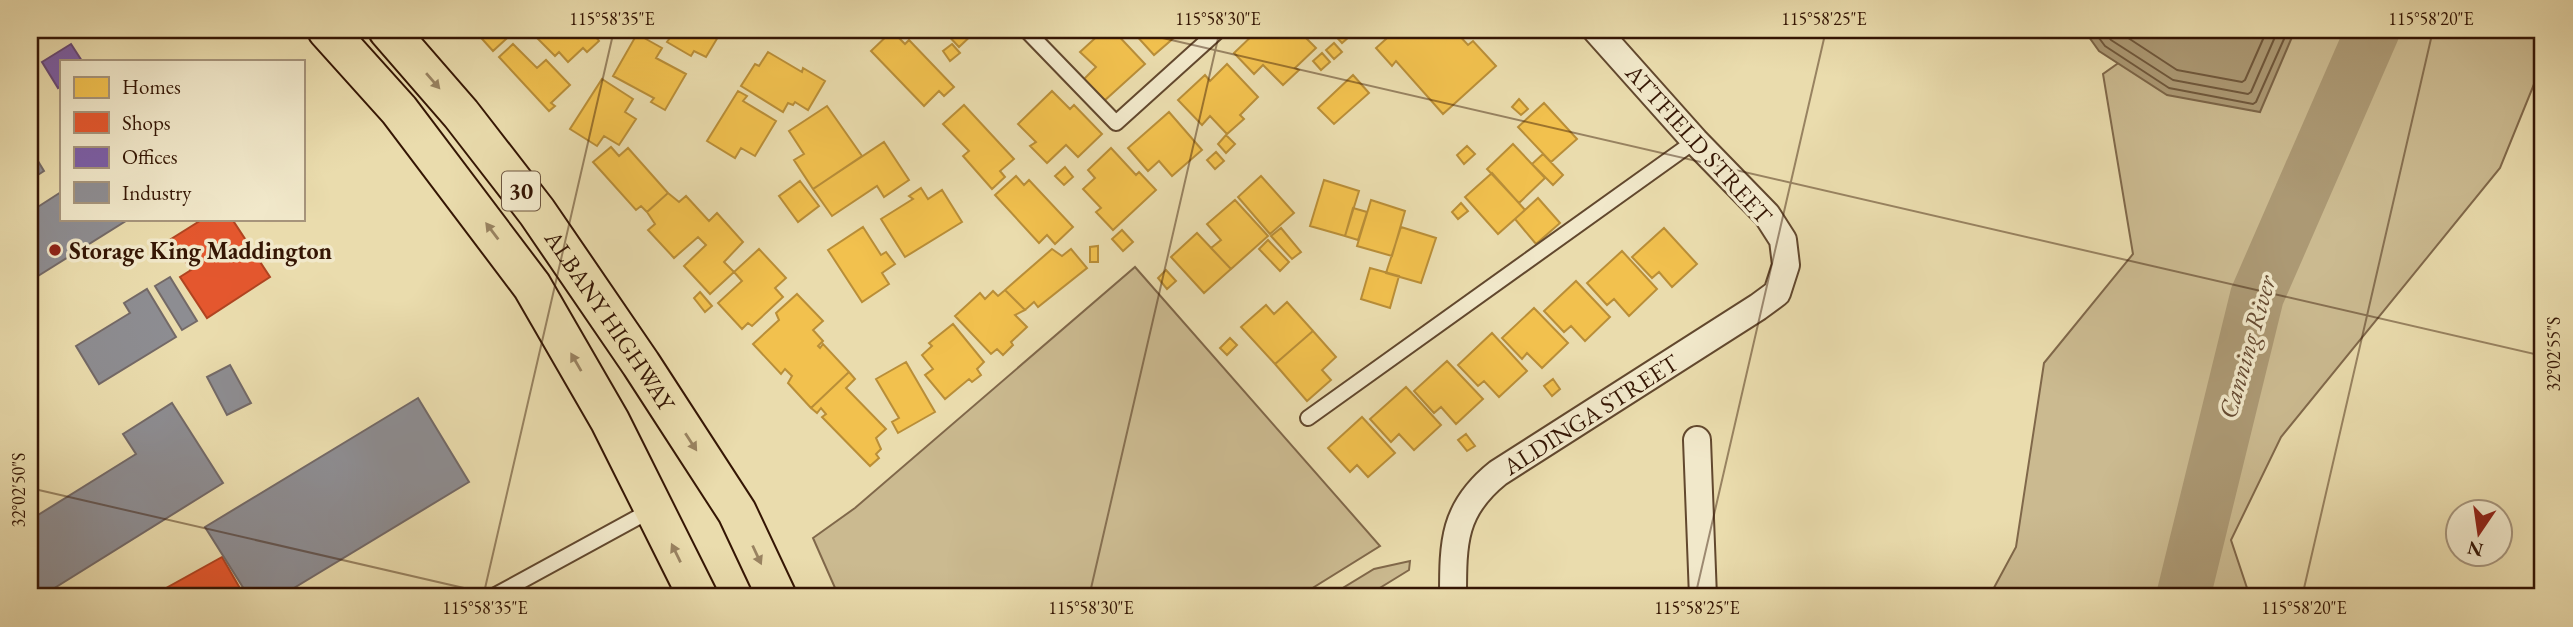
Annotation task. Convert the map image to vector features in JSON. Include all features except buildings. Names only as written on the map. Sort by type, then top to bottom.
[{"type":"highway","name":"ALBANY HIGHWAY","points":[[327,30],[399,110],[526,277],[610,421],[698,597]]},
{"type":"highway","name":"ALBANY HIGHWAY","points":[[388,30],[461,114],[537,212],[641,364],[737,512],[777,597]]},
{"type":"street","name":"ATTFIELD STREET","points":[[1596,30],[1695,141],[1767,215],[1783,240],[1786,265]]},
{"type":"street","name":"ALDINGA STREET","points":[[1454,597],[1453,560],[1457,534],[1464,510],[1479,488],[1498,472],[1758,307],[1776,293],[1786,265]]},
{"type":"street","points":[[1697,440],[1703,597]]},
{"type":"lane","points":[[1026,30],[1116,123],[1219,30]]},
{"type":"lane","points":[[1307,418],[1695,141]]},
{"type":"lane","points":[[492,597],[655,509]]},
{"type":"shaded area","points":[[2165,30],[2543,30],[2543,62],[2500,168],[2281,437],[2231,540],[2250,597],[1989,597],[2016,547],[2044,363],[2133,254],[2103,74]]},
{"type":"shaded area","points":[[1135,267],[1380,546],[1298,597],[839,597],[813,538],[855,508]]},
{"type":"shaded area","points":[[1410,561],[1409,570],[1365,597],[1328,597],[1374,569]]},
{"type":"water","points":[[2084,30],[2295,30],[2260,112],[2167,95],[2099,51]]},
{"type":"waterway","name":"Canning River","points":[[2183,597],[2257,296],[2373,30]]},
{"type":"place","name":"Storage King Maddington","points":[[55,250]]}]
